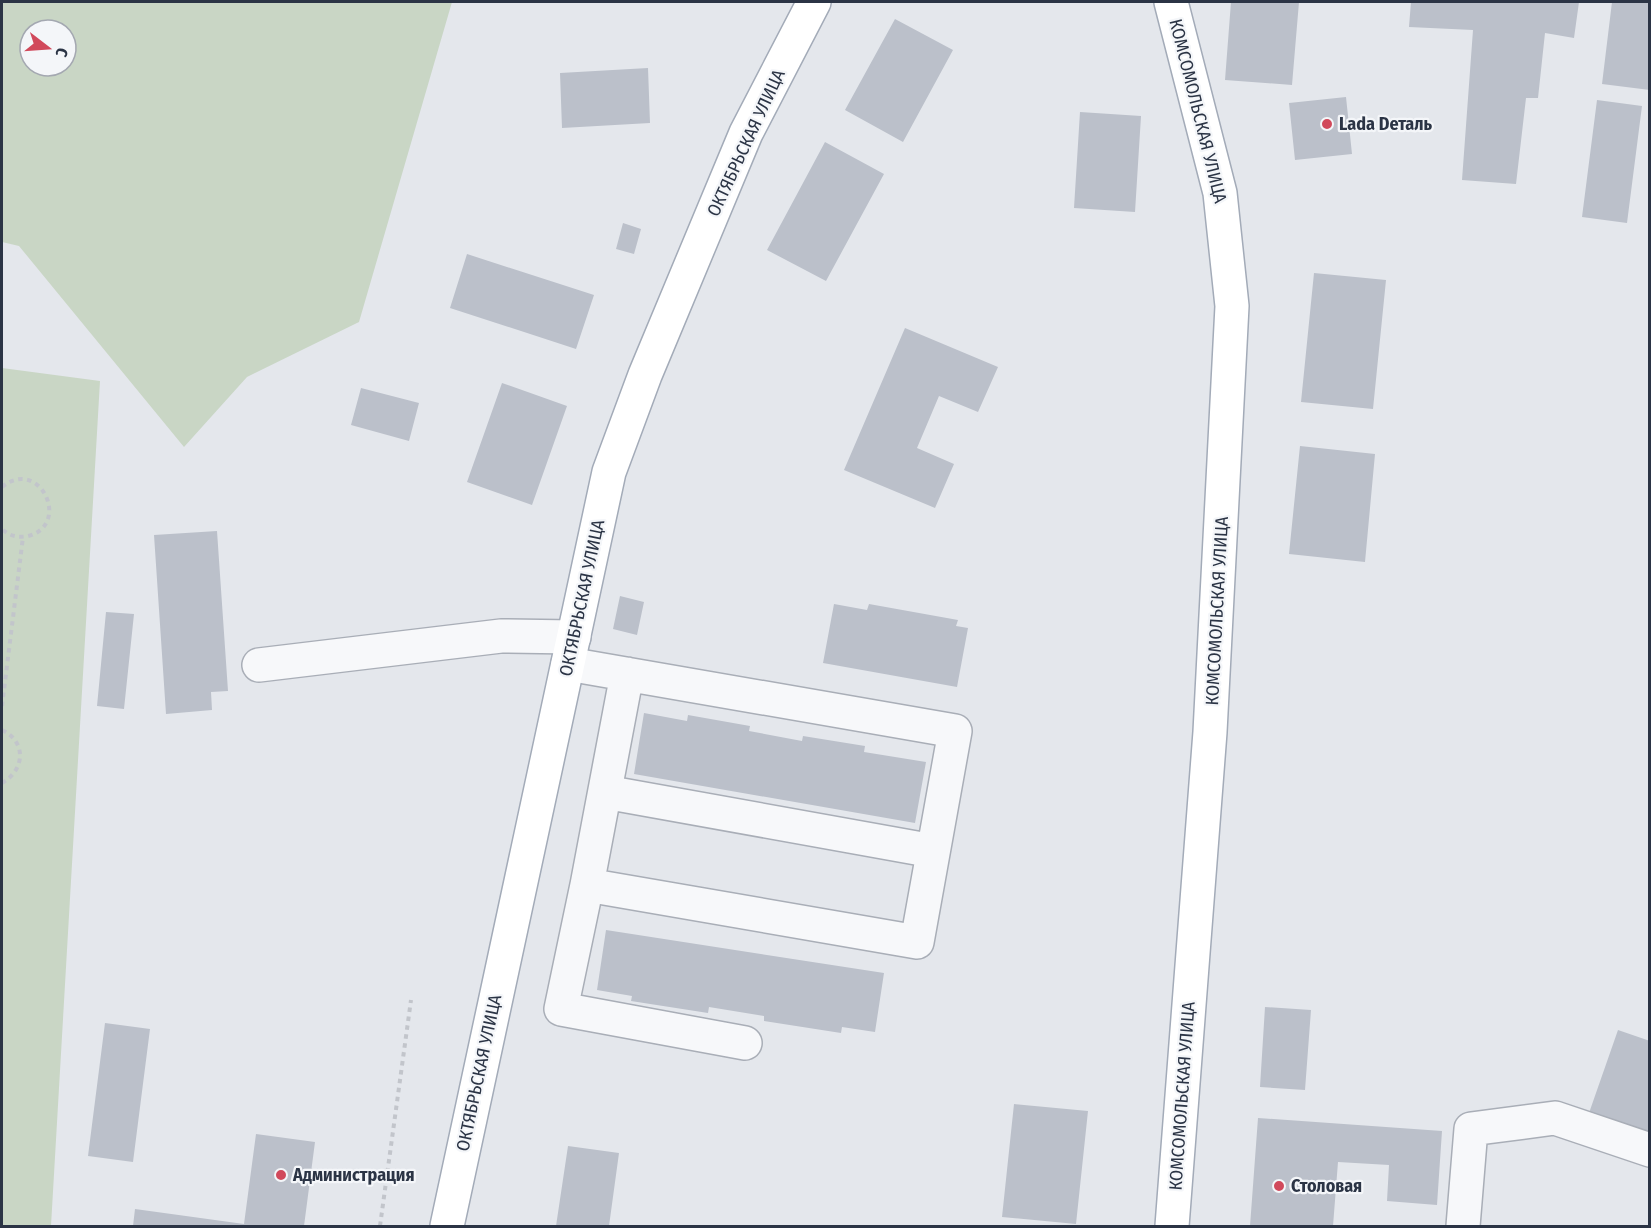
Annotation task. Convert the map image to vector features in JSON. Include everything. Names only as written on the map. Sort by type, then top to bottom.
[{"type":"main road","name":"ОКТЯБРЬСКАЯ УЛИЦА","points":[[447,1227],[609,472],[645,375],[746,133],[814,2]]},
{"type":"main road","name":"КОМСОМОЛЬСКАЯ УЛИЦА","points":[[1171,2],[1220,193],[1232,306],[1210,732],[1172,1227]]},
{"type":"lane","points":[[259,664],[501,636],[571,650],[627,674],[955,731],[917,942],[587,885]]},
{"type":"lane","points":[[627,674],[561,1009],[745,1043]]},
{"type":"lane","points":[[605,792],[933,851]]},
{"type":"lane","points":[[1464,1227],[1471,1129],[1556,1118],[1650,1150]]},
{"type":"path","points":[[2,487],[16,480],[24,479],[33,482],[41,488],[49,504],[46,521],[32,534],[23,537],[13,536],[2,529]]},
{"type":"path","points":[[2,706],[23,537]]},
{"type":"path","points":[[2,730],[17,743],[19,761],[17,770],[2,783]]},
{"type":"path","points":[[381,1227],[411,1000]]},
{"type":"green space","points":[[2,2],[452,2],[359,322],[247,377],[184,447],[19,246],[2,242]]},
{"type":"green space","points":[[2,368],[100,381],[51,1226],[2,1226]]},
{"type":"building","points":[[1231,2],[1299,2],[1292,85],[1225,80]]},
{"type":"building","points":[[1411,2],[1579,2],[1574,38],[1545,33],[1538,98],[1526,98],[1516,184],[1462,180],[1473,30],[1409,27]]},
{"type":"building","points":[[1612,2],[1650,2],[1650,90],[1602,84]]},
{"type":"building","points":[[895,19],[953,50],[903,142],[845,110]]},
{"type":"building","points":[[648,68],[650,123],[562,128],[560,73]]},
{"type":"building","points":[[1346,97],[1352,154],[1295,160],[1289,103]]},
{"type":"building","points":[[1597,100],[1642,106],[1627,223],[1582,217]]},
{"type":"building","points":[[1080,112],[1141,116],[1135,212],[1074,208]]},
{"type":"building","points":[[825,142],[884,174],[826,281],[767,250]]},
{"type":"building","points":[[623,223],[641,229],[634,254],[616,249]]},
{"type":"building","points":[[467,254],[594,295],[576,349],[450,308]]},
{"type":"building","points":[[1314,273],[1386,280],[1373,409],[1301,402]]},
{"type":"building","points":[[905,328],[998,367],[978,412],[939,396],[917,448],[954,464],[935,508],[844,470]]},
{"type":"building","points":[[502,383],[567,406],[532,505],[467,482]]},
{"type":"building","points":[[361,388],[419,403],[409,441],[351,425]]},
{"type":"building","points":[[1300,446],[1375,454],[1365,562],[1289,554]]},
{"type":"building","points":[[217,531],[228,691],[211,692],[212,710],[166,714],[154,535]]},
{"type":"building","points":[[620,596],[644,602],[637,635],[613,629]]},
{"type":"building","points":[[834,604],[867,610],[869,604],[958,620],[956,626],[968,628],[957,687],[823,663]]},
{"type":"building","points":[[106,612],[134,614],[124,709],[97,706]]},
{"type":"building","points":[[644,713],[687,721],[688,715],[750,726],[749,731],[802,741],[803,736],[865,746],[864,752],[926,762],[915,823],[634,774]]},
{"type":"building","points":[[606,930],[884,973],[875,1032],[842,1027],[841,1033],[764,1021],[764,1016],[709,1007],[708,1013],[631,1001],[632,996],[597,990]]},
{"type":"building","points":[[1265,1007],[1311,1010],[1305,1090],[1260,1087]]},
{"type":"building","points":[[105,1023],[150,1029],[133,1162],[88,1156]]},
{"type":"building","points":[[1618,1030],[1650,1041],[1650,1134],[1589,1113]]},
{"type":"building","points":[[1014,1104],[1088,1111],[1076,1224],[1002,1217]]},
{"type":"building","points":[[1258,1118],[1442,1131],[1437,1205],[1387,1201],[1389,1165],[1338,1162],[1333,1226],[1250,1226]]},
{"type":"building","name":"Администрация","points":[[256,1134],[315,1142],[304,1226],[133,1226],[135,1209],[244,1224]]},
{"type":"building","points":[[568,1146],[619,1153],[609,1226],[556,1226]]},
{"type":"place","name":"Lada Dеталь","points":[[1327,124]]},
{"type":"place","name":"Администрация","points":[[281,1175]]},
{"type":"place","name":"Столовая","points":[[1279,1186]]}]
